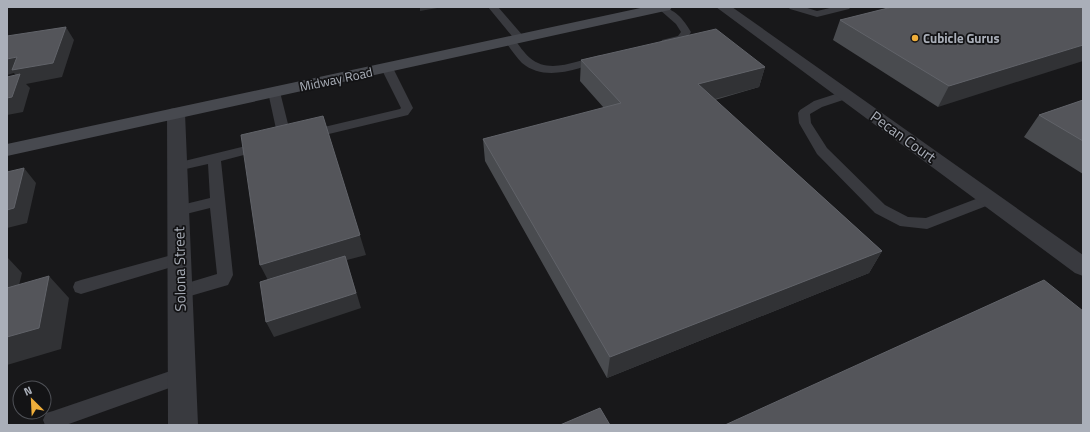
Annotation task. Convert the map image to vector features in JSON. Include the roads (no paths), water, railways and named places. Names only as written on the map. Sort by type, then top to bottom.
[{"type":"main road","name":"Midway Road","points":[[7,150],[664,7]]},
{"type":"street","name":"Pecan Court","points":[[723,7],[1083,267]]},
{"type":"street","name":"Solona Street","points":[[176,113],[183,425]]},
{"type":"lane","points":[[493,7],[515,40],[527,62],[539,69],[554,69],[607,57]]},
{"type":"lane","points":[[652,46],[682,38],[686,32],[680,22],[664,7]]},
{"type":"lane","points":[[793,7],[817,14],[846,7]]},
{"type":"lane","points":[[177,167],[404,112],[407,108],[387,68]]},
{"type":"lane","points":[[274,92],[285,140]]},
{"type":"lane","points":[[845,95],[818,104],[804,113],[805,123],[822,151],[880,209],[905,222],[928,224],[989,199]]},
{"type":"lane","points":[[180,292],[222,280],[225,275],[214,158]]},
{"type":"lane","points":[[178,211],[217,201]]},
{"type":"lane","points":[[81,287],[179,259]]},
{"type":"lane","points":[[53,420],[182,376]]},
{"type":"place","name":"Cubicle Gurus","points":[[915,38]]}]
